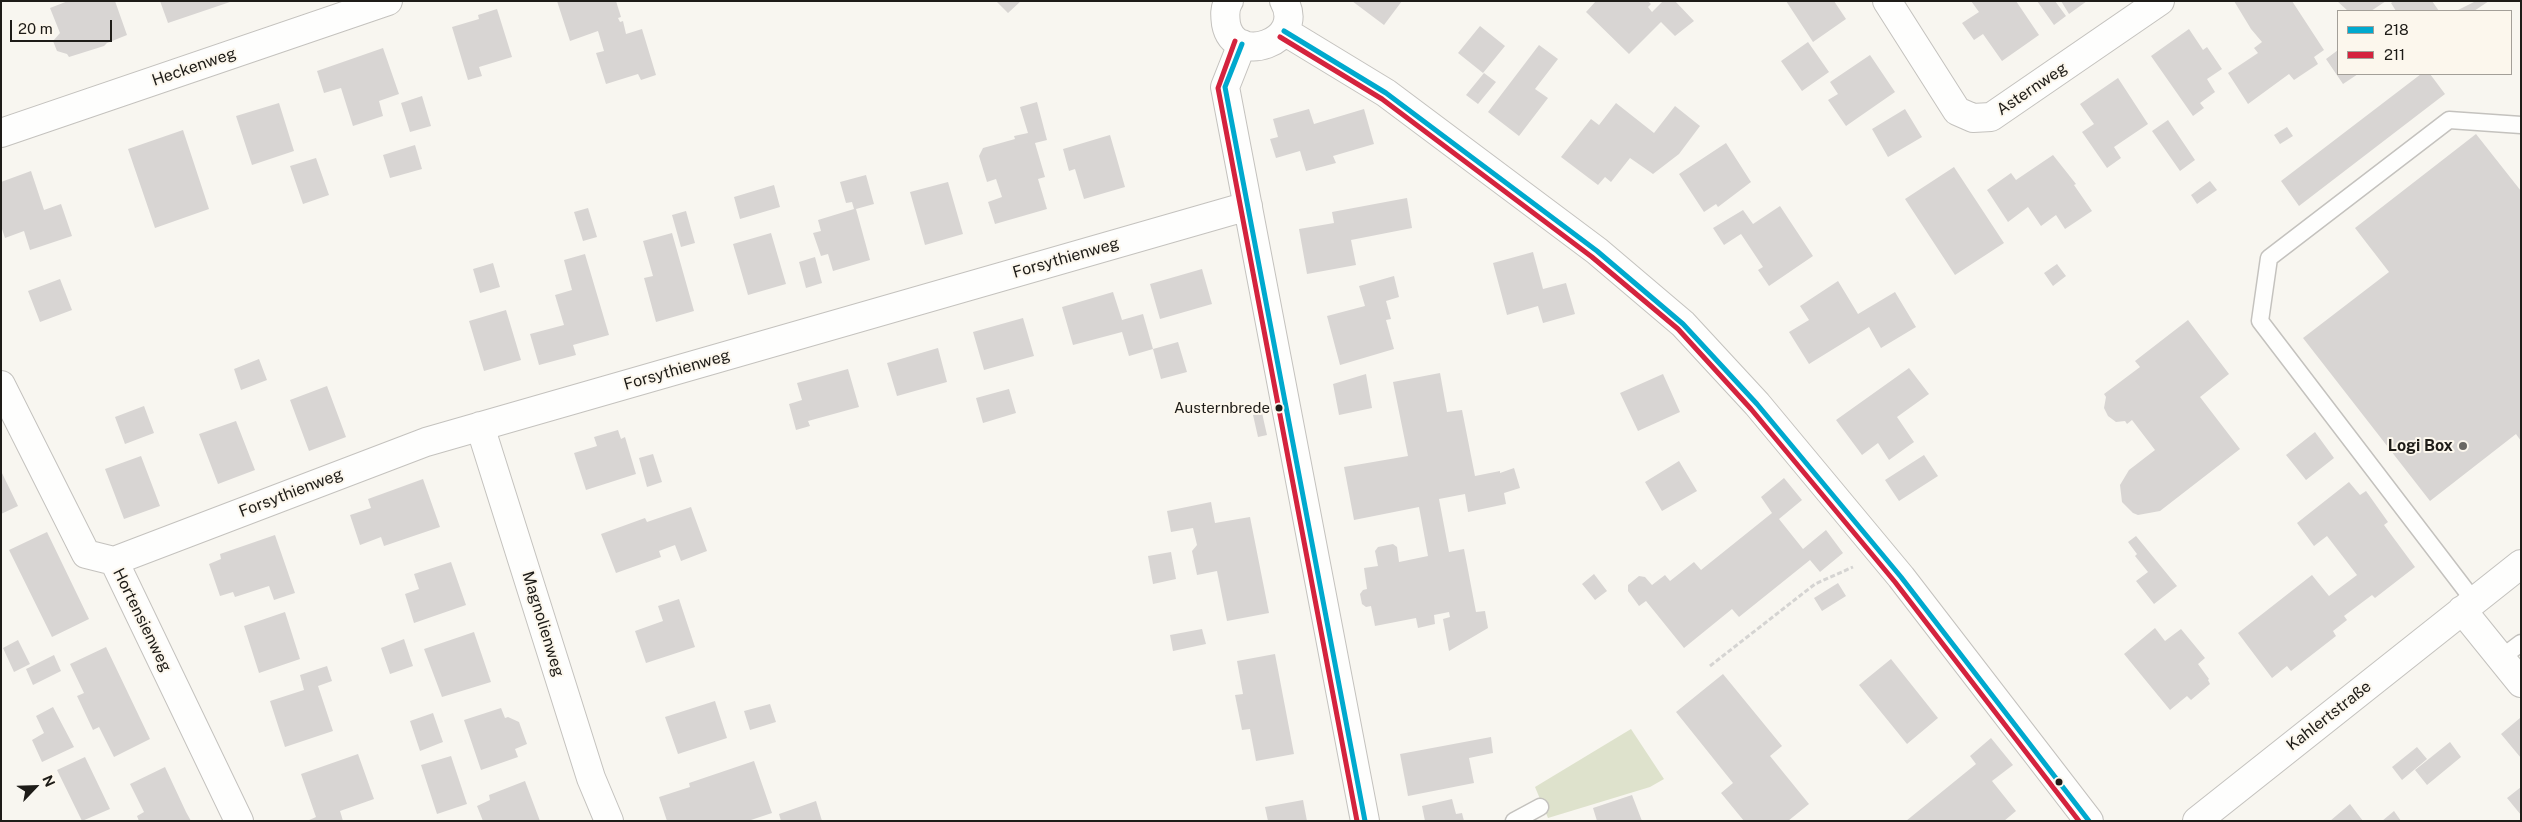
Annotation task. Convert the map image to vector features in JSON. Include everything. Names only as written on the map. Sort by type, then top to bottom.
[{"type":"street","name":"Heckenweg","points":[[1,133],[388,1]]},
{"type":"street","points":[[1225,2],[1227,28],[1233,37],[1242,44],[1254,47],[1266,46],[1276,40],[1284,31],[1288,18],[1284,1]]},
{"type":"street","name":"Asternweg","points":[[1887,1],[1957,110],[1973,118],[1991,117],[2160,1]]},
{"type":"street","points":[[1284,31],[1386,93],[1597,252],[1683,324],[1757,404],[1877,548],[2089,821]]},
{"type":"street","points":[[1242,44],[1226,87],[1365,821]]},
{"type":"street","name":"Forsythienweg","points":[[114,562],[426,442],[1248,206]]},
{"type":"street","name":"Hortensienweg","points":[[1,385],[86,554],[114,562],[239,821]]},
{"type":"street","name":"Magnolienweg","points":[[480,426],[591,778],[609,821]]},
{"type":"street","name":"Kahlertstraße","points":[[2197,821],[2521,564]]},
{"type":"street","points":[[2468,606],[2511,651],[2521,683]]},
{"type":"lane","points":[[2468,606],[2260,321],[2268,258],[2448,120],[2521,125]]},
{"type":"lane","points":[[1514,821],[1540,807]]},
{"type":"path","points":[[1710,666],[1815,584],[1854,567],[1877,548]]},
{"type":"green space","points":[[1631,729],[1664,779],[1650,787],[1548,818],[1535,787]]},
{"type":"building","points":[[68,1],[115,1],[127,35],[104,46],[69,57],[67,54],[57,51],[53,41],[60,33],[50,8]]},
{"type":"building","points":[[160,1],[229,1],[230,2],[168,23]]},
{"type":"building","points":[[557,1],[616,1],[621,17],[618,18],[620,22],[623,21],[626,34],[642,29],[656,75],[641,80],[638,74],[606,84],[596,53],[604,51],[598,31],[570,41]]},
{"type":"building","points":[[996,1],[1021,1],[1008,13]]},
{"type":"building","points":[[1352,1],[1402,1],[1384,25]]},
{"type":"building","points":[[1596,1],[1648,1],[1651,4],[1648,7],[1652,12],[1663,1],[1675,1],[1694,21],[1675,36],[1661,22],[1629,54],[1586,12]]},
{"type":"building","points":[[1786,1],[1834,1],[1846,19],[1813,42]]},
{"type":"building","points":[[1971,1],[2016,1],[2039,35],[2002,61],[1983,34],[1974,40],[1962,23],[1979,12]]},
{"type":"building","points":[[2037,1],[2055,1],[2066,16],[2054,25]]},
{"type":"building","points":[[2061,1],[2087,1],[2069,14]]},
{"type":"building","points":[[2234,1],[2292,1],[2324,50],[2314,57],[2318,64],[2294,80],[2289,74],[2248,104],[2228,73],[2258,53],[2254,48],[2262,42],[2251,29]]},
{"type":"building","points":[[2337,1],[2386,1],[2372,10],[2347,10]]},
{"type":"building","points":[[2394,1],[2432,1],[2438,10],[2395,10],[2391,3]]},
{"type":"building","points":[[2476,1],[2489,1],[2476,10],[2458,10]]},
{"type":"building","points":[[497,9],[512,57],[479,67],[482,76],[468,80],[452,27],[479,19],[478,15]]},
{"type":"building","points":[[1480,26],[1505,46],[1483,73],[1458,53]]},
{"type":"building","points":[[2189,29],[2203,50],[2207,47],[2222,69],[2207,79],[2215,92],[2200,103],[2204,108],[2193,116],[2151,56]]},
{"type":"building","points":[[1808,42],[1829,72],[1802,91],[1781,61]]},
{"type":"building","points":[[1539,45],[1558,59],[1535,89],[1548,98],[1519,136],[1488,112]]},
{"type":"building","points":[[383,48],[399,94],[379,101],[383,116],[353,126],[341,88],[324,93],[317,71]]},
{"type":"building","points":[[2337,51],[2337,75],[2356,75],[2343,84],[2326,59]]},
{"type":"building","points":[[1870,55],[1895,92],[1846,126],[1828,100],[1838,94],[1830,82]]},
{"type":"building","points":[[1484,73],[1496,82],[1478,104],[1466,95]]},
{"type":"building","points":[[2420,75],[2431,75],[2445,94],[2299,206],[2281,181]]},
{"type":"building","points":[[2118,78],[2148,124],[2114,147],[2121,158],[2107,168],[2082,132],[2094,124],[2080,104]]},
{"type":"building","points":[[422,96],[431,126],[410,132],[401,103]]},
{"type":"building","points":[[1037,102],[1047,140],[1035,143],[1045,177],[1038,179],[1047,209],[995,224],[988,202],[1002,197],[996,179],[987,182],[979,156],[983,148],[1015,139],[1014,136],[1028,133],[1020,107]]},
{"type":"building","points":[[279,103],[294,151],[252,165],[236,116]]},
{"type":"building","points":[[1616,103],[1654,133],[1675,106],[1700,126],[1679,154],[1653,174],[1630,158],[1611,182],[1605,177],[1598,185],[1561,157],[1591,119],[1599,125]]},
{"type":"building","points":[[1309,109],[1314,124],[1364,109],[1374,144],[1333,156],[1336,163],[1306,171],[1300,151],[1276,158],[1270,139],[1278,137],[1273,119]]},
{"type":"building","points":[[1905,109],[1922,137],[1888,157],[1872,129]]},
{"type":"building","points":[[2168,120],[2195,160],[2180,171],[2152,131]]},
{"type":"building","points":[[2287,127],[2293,136],[2280,144],[2274,135]]},
{"type":"building","points":[[183,130],[209,209],[155,228],[128,149]]},
{"type":"building","points":[[2476,134],[2521,191],[2521,441],[2516,434],[2430,501],[2303,338],[2389,272],[2355,228]]},
{"type":"building","points":[[1110,135],[1125,187],[1084,199],[1075,169],[1069,171],[1063,149]]},
{"type":"building","points":[[1726,143],[1751,182],[1718,207],[1716,204],[1704,212],[1679,174]]},
{"type":"building","points":[[415,145],[422,169],[390,178],[383,155]]},
{"type":"building","points":[[2053,155],[2076,184],[2074,185],[2092,211],[2065,229],[2056,215],[2041,226],[2028,207],[2008,222],[1987,190],[2011,173],[2016,180]]},
{"type":"building","points":[[316,158],[329,195],[303,204],[290,166]]},
{"type":"building","points":[[1954,167],[2004,243],[1955,275],[1905,199]]},
{"type":"building","points":[[31,171],[44,210],[61,204],[72,236],[30,250],[24,231],[5,238],[1,226],[1,182]]},
{"type":"building","points":[[866,175],[874,204],[856,209],[870,260],[833,271],[828,254],[821,256],[813,233],[821,231],[818,220],[854,209],[852,202],[846,203],[840,182]]},
{"type":"building","points":[[2210,181],[2217,190],[2197,204],[2191,195]]},
{"type":"building","points":[[948,182],[963,234],[925,245],[910,192]]},
{"type":"building","points":[[774,185],[780,207],[740,219],[734,197]]},
{"type":"building","points":[[1407,198],[1412,228],[1351,240],[1356,265],[1307,274],[1299,229],[1334,223],[1332,212]]},
{"type":"building","points":[[1780,206],[1813,256],[1769,286],[1758,270],[1763,267],[1741,234],[1724,245],[1713,228],[1743,210],[1753,224]]},
{"type":"building","points":[[588,208],[597,237],[583,241],[574,212]]},
{"type":"building","points":[[686,211],[695,243],[681,247],[672,215]]},
{"type":"building","points":[[672,233],[694,311],[656,322],[644,278],[653,276],[643,241]]},
{"type":"building","points":[[771,233],[786,284],[748,295],[733,244]]},
{"type":"building","points":[[1533,252],[1543,289],[1566,283],[1575,314],[1543,323],[1538,306],[1507,315],[1493,263]]},
{"type":"building","points":[[585,254],[609,335],[573,345],[576,355],[539,365],[530,334],[564,325],[555,295],[572,290],[564,260]]},
{"type":"building","points":[[815,257],[822,283],[806,288],[799,262]]},
{"type":"building","points":[[493,263],[500,287],[480,293],[473,269]]},
{"type":"building","points":[[2057,264],[2066,276],[2053,286],[2044,273]]},
{"type":"building","points":[[1202,269],[1212,304],[1160,319],[1150,284]]},
{"type":"building","points":[[1394,276],[1399,297],[1386,301],[1391,319],[1386,320],[1394,349],[1340,365],[1327,316],[1365,306],[1359,286]]},
{"type":"building","points":[[60,279],[72,310],[40,322],[28,291]]},
{"type":"building","points":[[1838,281],[1858,314],[1895,292],[1916,327],[1881,348],[1869,327],[1809,364],[1789,332],[1809,320],[1800,306]]},
{"type":"building","points":[[1113,292],[1122,320],[1143,314],[1153,349],[1129,356],[1122,332],[1073,345],[1062,307]]},
{"type":"building","points":[[506,310],[521,360],[484,371],[469,321]]},
{"type":"building","points":[[1023,318],[1034,356],[984,370],[973,332]]},
{"type":"building","points":[[2188,320],[2229,374],[2200,397],[2240,449],[2160,511],[2138,515],[2133,513],[2122,502],[2120,485],[2129,470],[2155,450],[2132,420],[2127,424],[2125,421],[2116,422],[2108,416],[2104,408],[2106,397],[2104,394],[2140,367],[2135,361]]},
{"type":"building","points":[[1178,342],[1187,372],[1161,379],[1153,349]]},
{"type":"building","points":[[938,348],[947,382],[897,396],[887,363]]},
{"type":"building","points":[[259,359],[267,380],[241,390],[234,369]]},
{"type":"building","points":[[1909,368],[1929,394],[1897,417],[1914,442],[1889,460],[1878,443],[1862,455],[1836,420]]},
{"type":"building","points":[[848,369],[859,407],[808,421],[810,426],[796,430],[789,404],[802,400],[797,383]]},
{"type":"building","points":[[1440,373],[1447,412],[1462,410],[1475,476],[1500,471],[1500,473],[1514,468],[1520,488],[1504,493],[1506,504],[1468,512],[1465,494],[1439,499],[1449,552],[1464,549],[1476,612],[1485,611],[1488,628],[1449,651],[1443,619],[1450,617],[1449,612],[1434,615],[1435,624],[1418,628],[1416,618],[1375,626],[1371,606],[1366,607],[1362,604],[1360,594],[1363,590],[1367,589],[1364,568],[1378,566],[1375,551],[1378,547],[1393,544],[1397,547],[1399,562],[1428,556],[1419,507],[1354,520],[1344,467],[1408,456],[1393,382]]},
{"type":"building","points":[[1366,374],[1372,408],[1339,415],[1333,384]]},
{"type":"building","points":[[1663,374],[1680,412],[1638,431],[1620,393]]},
{"type":"building","points":[[327,386],[346,437],[309,451],[290,400]]},
{"type":"building","points":[[1009,389],[1016,413],[983,423],[976,398]]},
{"type":"building","points":[[144,406],[154,433],[125,444],[115,417]]},
{"type":"building","points":[[1262,413],[1267,435],[1258,437],[1253,415]]},
{"type":"building","points":[[236,421],[255,470],[218,484],[199,434]]},
{"type":"building","points":[[618,430],[621,439],[625,437],[636,474],[586,490],[574,453],[597,446],[594,437]]},
{"type":"building","points":[[2315,432],[2334,458],[2306,480],[2286,455]]},
{"type":"building","points":[[653,454],[662,482],[647,487],[639,458]]},
{"type":"building","points":[[1924,455],[1938,476],[1899,501],[1885,480]]},
{"type":"building","points":[[141,456],[160,506],[124,519],[105,469]]},
{"type":"building","points":[[1679,461],[1697,491],[1662,511],[1645,482]]},
{"type":"building","points":[[1,471],[18,506],[1,514]]},
{"type":"building","points":[[1784,478],[1802,500],[1779,519],[1803,549],[1826,530],[1843,553],[1820,572],[1810,560],[1739,617],[1732,609],[1684,648],[1646,601],[1639,606],[1628,591],[1628,585],[1639,576],[1645,577],[1652,585],[1665,575],[1670,581],[1694,562],[1701,570],[1772,513],[1761,497]]},
{"type":"building","points":[[423,479],[440,527],[384,546],[381,537],[360,545],[350,515],[371,508],[368,499]]},
{"type":"building","points":[[2349,482],[2360,495],[2366,491],[2388,522],[2384,525],[2415,567],[2375,598],[2372,595],[2344,616],[2347,620],[2333,631],[2336,636],[2291,671],[2287,666],[2272,678],[2238,633],[2312,575],[2329,596],[2357,575],[2327,536],[2314,546],[2297,523]]},
{"type":"building","points":[[1211,502],[1215,523],[1250,517],[1269,613],[1227,621],[1217,571],[1197,575],[1192,551],[1197,545],[1193,528],[1171,532],[1167,511]]},
{"type":"building","points":[[691,507],[707,551],[681,561],[675,545],[659,551],[661,557],[616,573],[601,534],[645,518],[647,522]]},
{"type":"building","points":[[47,532],[89,619],[52,637],[9,550]]},
{"type":"building","points":[[275,535],[295,593],[274,600],[269,586],[235,597],[233,592],[220,596],[209,564],[221,559],[220,554]]},
{"type":"building","points":[[2136,536],[2177,586],[2154,604],[2136,581],[2148,572],[2135,556],[2137,554],[2128,542]]},
{"type":"building","points":[[1171,552],[1176,579],[1153,584],[1148,556]]},
{"type":"building","points":[[451,562],[466,605],[414,623],[405,594],[419,589],[414,574]]},
{"type":"building","points":[[1594,574],[1607,591],[1595,600],[1582,584]]},
{"type":"building","points":[[1838,583],[1846,596],[1822,611],[1814,598]]},
{"type":"building","points":[[679,599],[695,647],[646,663],[635,631],[663,621],[658,606]]},
{"type":"building","points":[[285,612],[300,659],[259,673],[244,626]]},
{"type":"building","points":[[2155,628],[2165,641],[2181,629],[2205,658],[2198,664],[2209,679],[2210,684],[2191,700],[2187,696],[2170,710],[2124,654]]},
{"type":"building","points":[[1202,629],[1206,644],[1173,651],[1170,635]]},
{"type":"building","points":[[474,632],[491,682],[442,697],[424,649]]},
{"type":"building","points":[[404,639],[413,666],[390,674],[381,648]]},
{"type":"building","points":[[18,640],[30,664],[14,672],[3,648]]},
{"type":"building","points":[[106,647],[150,739],[114,757],[99,727],[93,730],[77,696],[84,693],[70,664]]},
{"type":"building","points":[[1275,654],[1294,754],[1256,761],[1250,729],[1242,730],[1235,695],[1243,694],[1237,661]]},
{"type":"building","points":[[54,655],[61,671],[33,685],[26,669]]},
{"type":"building","points":[[1891,659],[1938,718],[1907,744],[1859,685]]},
{"type":"building","points":[[327,666],[332,681],[318,686],[333,731],[285,747],[270,701],[304,690],[300,675]]},
{"type":"building","points":[[1723,674],[1782,746],[1770,756],[1809,804],[1788,821],[1744,821],[1721,793],[1733,783],[1676,712]]},
{"type":"building","points":[[715,701],[727,738],[678,754],[665,717]]},
{"type":"building","points":[[770,704],[776,722],[750,730],[744,711]]},
{"type":"building","points":[[53,707],[74,747],[42,762],[32,740],[44,733],[36,716]]},
{"type":"building","points":[[501,708],[505,718],[508,717],[519,722],[527,744],[515,749],[518,757],[481,770],[464,720]]},
{"type":"building","points":[[433,713],[443,742],[420,751],[410,721]]},
{"type":"building","points":[[2521,719],[2521,758],[2501,734]]},
{"type":"building","points":[[1491,737],[1493,753],[1469,758],[1474,783],[1408,796],[1400,754]]},
{"type":"building","points":[[1991,738],[2013,765],[1992,781],[2016,811],[2004,821],[1906,821],[1976,764],[1970,756]]},
{"type":"building","points":[[2450,742],[2461,757],[2427,785],[2415,770]]},
{"type":"building","points":[[2417,747],[2427,759],[2402,780],[2392,767]]},
{"type":"building","points":[[358,754],[374,799],[340,811],[343,821],[307,821],[316,817],[301,774]]},
{"type":"building","points":[[451,756],[467,804],[437,814],[421,765]]},
{"type":"building","points":[[85,757],[110,809],[82,821],[57,770]]},
{"type":"building","points":[[754,761],[772,813],[748,821],[667,821],[659,797],[690,787],[689,783]]},
{"type":"building","points":[[165,767],[191,821],[139,821],[137,816],[144,812],[130,784]]},
{"type":"building","points":[[525,781],[540,821],[483,821],[477,806],[490,800],[489,795]]},
{"type":"building","points":[[2521,787],[2521,815],[2507,798]]},
{"type":"building","points":[[1632,795],[1642,821],[1597,821],[1593,808]]},
{"type":"building","points":[[1452,799],[1456,814],[1462,813],[1464,821],[1425,821],[1422,806]]},
{"type":"building","points":[[1303,800],[1307,821],[1268,821],[1265,807]]},
{"type":"building","points":[[816,801],[822,821],[781,821],[779,814]]},
{"type":"building","points":[[2350,804],[2363,821],[2330,821]]},
{"type":"building","points":[[2394,811],[2401,821],[2382,821]]},
{"type":"transit line","name":"218","points":[[1284,31],[1386,93],[1597,251],[1683,324],[1757,404],[1901,577],[2089,821]]},
{"type":"transit line","name":"211","points":[[1280,37],[1382,99],[1592,257],[1678,329],[1751,409],[1895,582],[2079,821]]},
{"type":"transit line","name":"211","points":[[1235,41],[1218,88],[1357,821]]},
{"type":"transit line","name":"218","points":[[1242,44],[1225,87],[1365,821]]},
{"type":"place","name":"Austernbrede","points":[[1279,408]]},
{"type":"place","name":"Logi Box","points":[[2463,446]]}]
